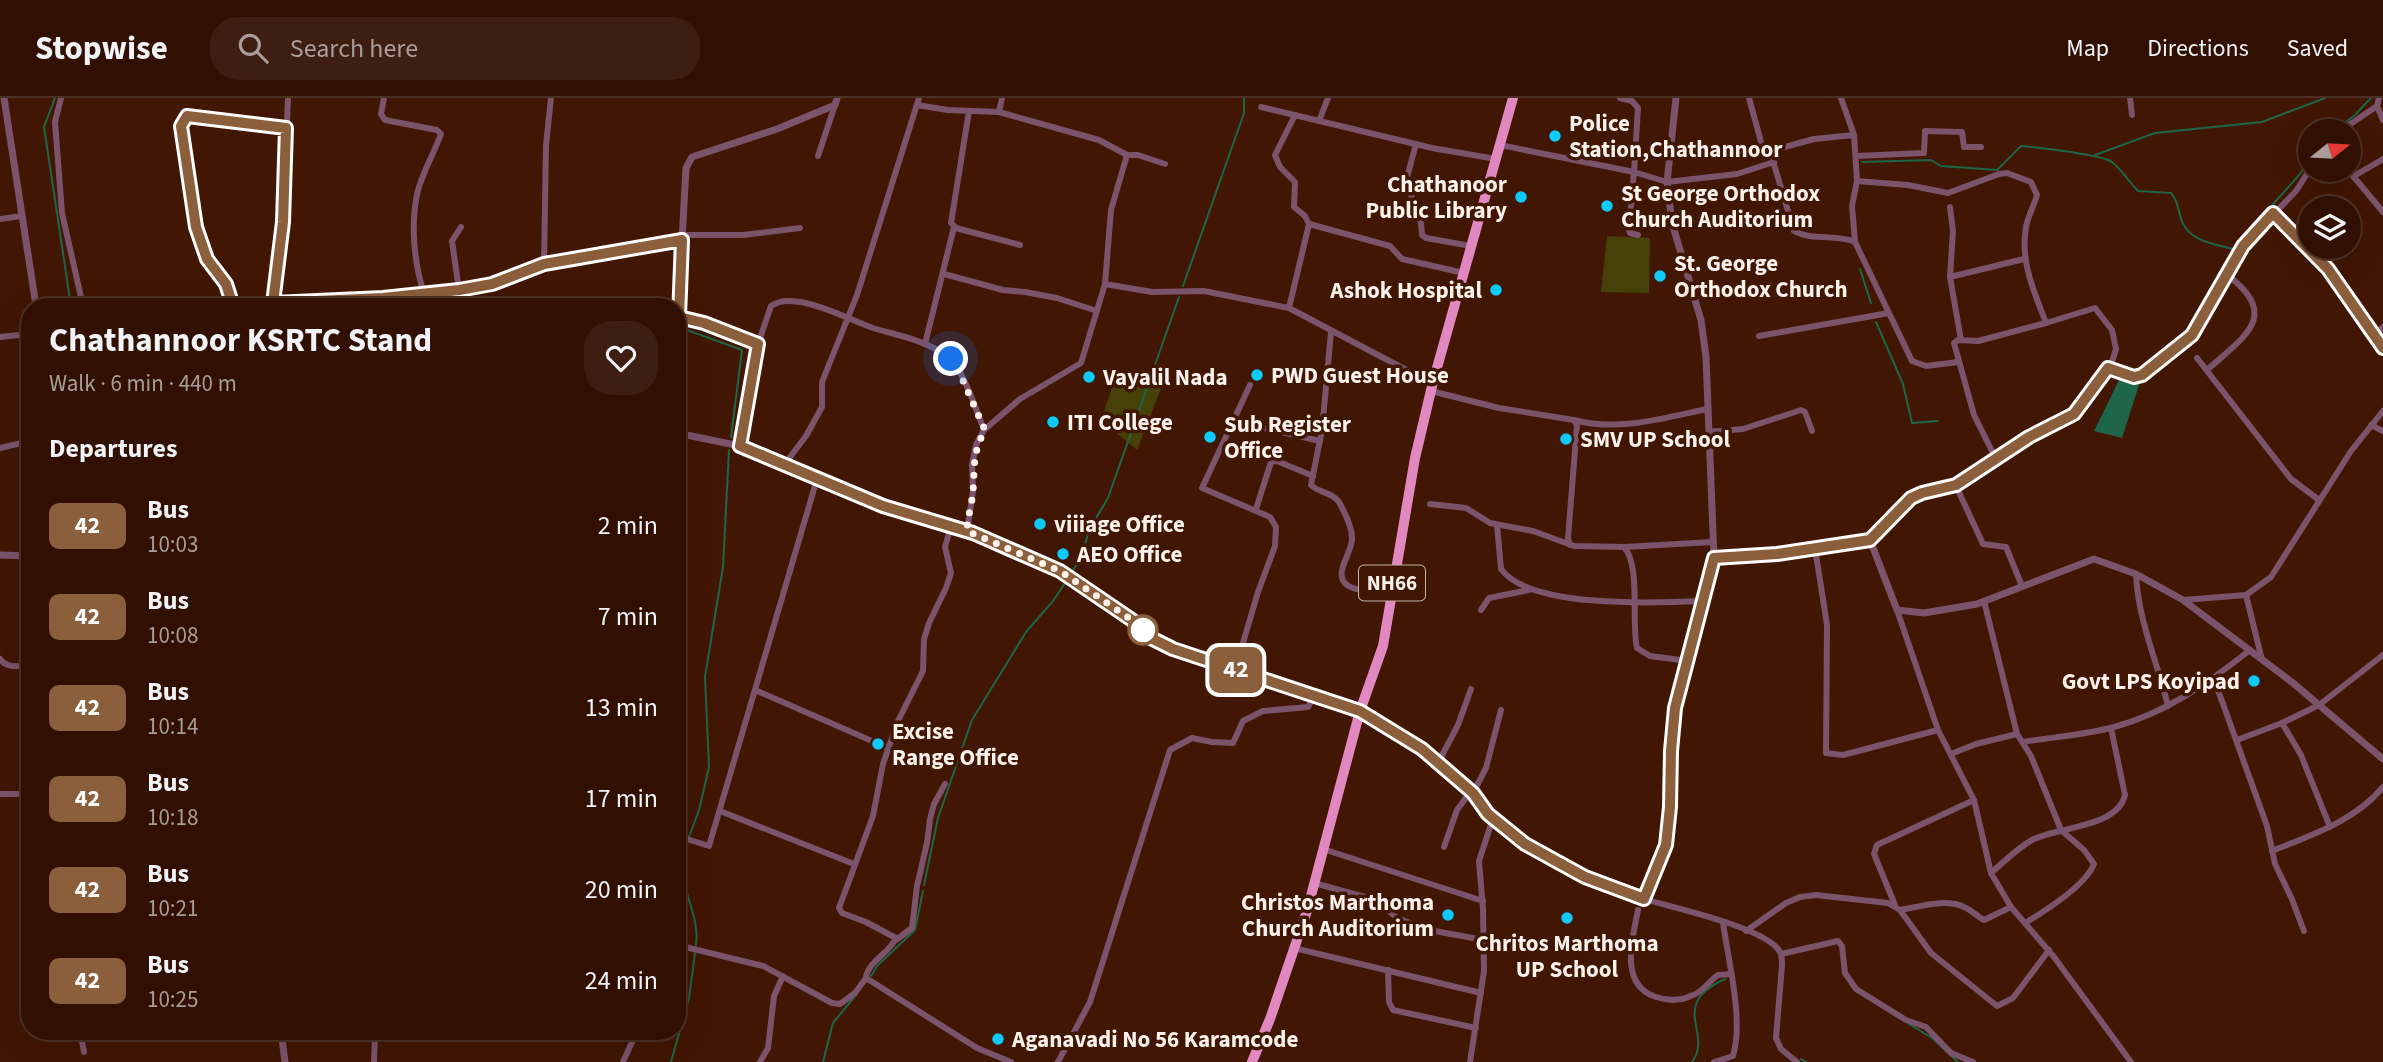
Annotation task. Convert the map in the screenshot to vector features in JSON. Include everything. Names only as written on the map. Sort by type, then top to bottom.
[{"type":"highway","name":"NH66","points":[[1252,1062],[1294,948],[1360,711],[1383,646],[1415,458],[1432,386],[1513,98]]},
{"type":"street","points":[[4,98],[35,298]]},
{"type":"street","points":[[61,98],[55,122],[62,213],[81,298]]},
{"type":"street","points":[[274,298],[283,222],[288,98]]},
{"type":"street","points":[[384,98],[381,114],[385,120],[437,130],[441,134],[427,165],[416,205],[416,264],[424,294]]},
{"type":"street","points":[[544,264],[546,145],[551,98]]},
{"type":"street","points":[[999,112],[1002,98]]},
{"type":"street","points":[[1319,121],[1328,98]]},
{"type":"street","points":[[1620,98],[1632,101],[1638,108],[1629,230],[1630,233],[1638,234]]},
{"type":"street","points":[[1644,899],[1666,845],[1675,708],[1714,558],[1706,357],[1702,320],[1672,223],[1667,182],[1676,98]]},
{"type":"street","points":[[1749,98],[1763,149],[1770,151],[1814,139],[1854,135]]},
{"type":"street","points":[[1841,98],[1854,135],[1857,181],[1852,220],[1855,242],[1912,361],[1926,366],[1958,362]]},
{"type":"street","points":[[2130,98],[2132,115]]},
{"type":"street","points":[[784,465],[806,436],[822,407],[822,382],[849,318],[880,228],[918,101],[970,111],[999,112],[1099,140],[1128,155],[1138,155],[1166,164]]},
{"type":"street","points":[[818,156],[836,102]]},
{"type":"street","points":[[680,298],[686,168],[692,158],[777,129],[836,102]]},
{"type":"street","points":[[2356,119],[2378,102],[2383,120]]},
{"type":"street","points":[[1261,107],[1416,144],[1496,159]]},
{"type":"street","points":[[925,344],[954,227],[951,217],[970,111]]},
{"type":"street","points":[[1295,115],[1275,155],[1280,167],[1295,182],[1293,203],[1309,224],[1390,246],[1402,259],[1464,273]]},
{"type":"street","points":[[231,298],[226,284],[207,259],[196,227],[181,123],[187,116],[191,116],[286,128]]},
{"type":"street","points":[[1856,156],[1924,153],[1925,131],[1962,132],[1964,147],[1981,147]]},
{"type":"street","points":[[1416,144],[1406,181],[1421,223],[1422,235],[1471,246]]},
{"type":"street","points":[[1500,145],[1634,172],[1667,182],[1737,174],[1774,162]]},
{"type":"street","points":[[1770,151],[1794,231],[1805,235],[1846,238],[1855,242]]},
{"type":"street","points":[[967,531],[973,491],[972,465],[976,445],[985,430],[1020,398],[1081,363],[1105,284],[1111,210],[1128,155]]},
{"type":"street","points":[[2361,169],[2383,159]]},
{"type":"street","points":[[1857,181],[1908,185],[1948,193],[1999,174],[2007,173],[2031,182],[2037,195],[2026,226],[2024,259],[2046,323]]},
{"type":"street","points":[[2108,368],[2134,377],[2149,371],[2192,335],[2243,246],[2302,182]]},
{"type":"street","points":[[2358,182],[2383,212]]},
{"type":"street","points":[[1950,207],[1953,231],[1950,277],[1961,340]]},
{"type":"street","points":[[2273,213],[2328,269],[2383,348]]},
{"type":"street","points":[[0,219],[22,216]]},
{"type":"street","points":[[1289,308],[1309,224]]},
{"type":"street","points":[[954,227],[1020,245]]},
{"type":"street","points":[[459,290],[452,241],[461,228]]},
{"type":"street","points":[[383,298],[492,284],[544,264],[683,238],[743,235],[800,228]]},
{"type":"street","points":[[1950,277],[2024,259]]},
{"type":"street","points":[[944,274],[1003,290],[1057,298],[1097,311]]},
{"type":"street","points":[[2207,370],[2249,329],[2255,314],[2254,304],[2245,289],[2226,274]]},
{"type":"street","points":[[1105,284],[1153,292],[1204,291],[1289,308],[1432,386],[1499,408],[1590,424],[1633,424],[1707,409]]},
{"type":"street","points":[[740,446],[758,344],[768,311],[775,302],[815,305],[835,311],[925,344],[942,353],[957,367],[985,430]]},
{"type":"street","points":[[1714,558],[1777,554],[1870,540],[1911,498],[1956,485],[1996,459],[2029,437],[2074,414],[2115,356],[2116,341],[2099,310],[2090,308],[1978,341],[1961,340],[1954,343],[1979,430],[1996,459]]},
{"type":"street","points":[[1759,336],[1889,313]]},
{"type":"street","points":[[686,318],[758,344]]},
{"type":"street","points":[[2374,334],[2383,327]]},
{"type":"street","points":[[1331,332],[1320,441],[1312,487],[1337,499],[1351,533],[1352,544],[1342,571],[1343,580],[1353,588],[1390,593]]},
{"type":"street","points":[[0,337],[21,335]]},
{"type":"street","points":[[2197,358],[2291,479],[2319,500]]},
{"type":"street","points":[[1235,670],[1276,538],[1274,521],[1256,509],[1202,488],[1250,384]]},
{"type":"street","points":[[1707,432],[1743,429],[1801,410],[1805,412],[1812,432]]},
{"type":"street","points":[[2183,600],[2246,594],[2271,577],[2319,500],[2383,411]]},
{"type":"street","points":[[1570,545],[1568,538],[1577,425],[1574,420]]},
{"type":"street","points":[[1233,421],[1320,441]]},
{"type":"street","points":[[2371,425],[2383,431]]},
{"type":"street","points":[[686,435],[740,446],[907,515],[967,531],[1060,571],[1132,620],[1151,638],[1173,649],[1360,711],[1422,749],[1472,792],[1493,818],[1525,844],[1558,864],[1644,899],[1723,922],[1771,944],[1781,954],[1776,1038],[1781,1049],[1796,1061]]},
{"type":"street","points":[[0,448],[21,443]]},
{"type":"street","points":[[1256,509],[1271,462],[1277,461],[1313,476]]},
{"type":"street","points":[[686,839],[709,846],[817,479]]},
{"type":"street","points":[[1956,485],[1983,544],[2006,547],[2022,586]]},
{"type":"street","points":[[1430,504],[1466,508],[1485,521],[1533,531],[1570,545],[1624,547],[1713,542]]},
{"type":"street","points":[[1497,525],[1500,569],[1512,581],[1531,590],[1633,604],[1704,601]]},
{"type":"street","points":[[896,940],[894,936],[876,926],[839,911],[840,901],[873,816],[888,748],[923,671],[924,639],[951,573],[945,547],[951,526]]},
{"type":"street","points":[[1870,540],[1938,730],[1974,800],[1991,873],[2011,907],[2049,950],[2131,1062]]},
{"type":"street","points":[[1624,547],[1628,551],[1634,571],[1636,641],[1641,652],[1650,656],[1688,661]]},
{"type":"street","points":[[1815,548],[1827,617],[1826,753],[1843,755],[1938,730]]},
{"type":"street","points":[[0,555],[21,556]]},
{"type":"street","points":[[1897,610],[1924,613],[1984,601],[2094,559],[2136,574],[2183,600],[2250,650],[2383,759]]},
{"type":"street","points":[[2136,574],[2137,597],[2143,623],[2168,706]]},
{"type":"street","points":[[1481,610],[1489,598],[1531,590]]},
{"type":"street","points":[[2246,594],[2262,660]]},
{"type":"street","points":[[1984,601],[2017,734],[2031,756],[2061,830],[2092,860],[2092,868],[2063,897],[2025,923]]},
{"type":"street","points":[[2023,741],[2111,728],[2153,714],[2214,678],[2250,650]]},
{"type":"street","points":[[2237,740],[2319,705],[2383,654]]},
{"type":"street","points":[[0,659],[6,665],[21,666]]},
{"type":"street","points":[[2214,678],[2267,826],[2275,864],[2304,931]]},
{"type":"street","points":[[1438,763],[1458,725],[1471,689]]},
{"type":"street","points":[[755,690],[888,748]]},
{"type":"street","points":[[1058,1062],[1090,1002],[1170,750],[1192,738],[1233,743],[1243,721],[1263,711],[1308,707],[1314,696]]},
{"type":"street","points":[[1444,847],[1457,810],[1472,792],[1486,768],[1501,710]]},
{"type":"street","points":[[2282,723],[2301,755],[2330,827]]},
{"type":"street","points":[[1991,873],[2023,846],[2061,830],[2092,824],[2117,809],[2125,799],[2111,728]]},
{"type":"street","points":[[1951,754],[1976,744],[2017,734]]},
{"type":"street","points":[[686,947],[748,961],[783,976],[832,1003],[840,1004],[855,993],[866,978],[866,971],[896,940],[912,928],[930,819],[944,783]]},
{"type":"street","points":[[2272,850],[2330,827],[2368,803],[2383,788]]},
{"type":"street","points":[[0,794],[21,793]]},
{"type":"street","points":[[1974,800],[1877,845],[1874,854],[1897,908],[1931,953],[1997,1006],[2013,998],[2049,950]]},
{"type":"street","points":[[720,811],[854,864]]},
{"type":"street","points":[[1471,1062],[1484,971],[1483,901],[1479,861],[1493,818]]},
{"type":"street","points":[[1323,849],[1483,901]]},
{"type":"street","points":[[1314,883],[1376,900],[1397,918],[1429,930],[1484,940]]},
{"type":"street","points":[[1746,931],[1786,903],[1800,897],[1816,895],[1852,898],[1897,908],[1955,904],[1984,920],[2011,907]]},
{"type":"street","points":[[1639,910],[1630,958],[1642,990],[1665,1000],[1680,1000],[1702,990],[1714,976],[1731,974]]},
{"type":"street","points":[[1714,1062],[1730,1058],[1734,1053],[1735,1003],[1723,922]]},
{"type":"street","points":[[1781,954],[1838,941],[1842,946],[1845,973],[1856,989],[1906,1020],[1926,1027],[1951,1053],[1973,1062]]},
{"type":"street","points":[[1294,948],[1481,993]]},
{"type":"street","points":[[1388,970],[1389,1002],[1393,1010],[1476,1028]]},
{"type":"street","points":[[760,1062],[768,1048],[774,996],[783,976]]},
{"type":"street","points":[[866,978],[977,1048],[1011,1062]]},
{"type":"street","points":[[82,1040],[84,1052]]},
{"type":"street","points":[[283,1040],[285,1062]]},
{"type":"street","points":[[374,1062],[375,1040]]},
{"type":"street","points":[[623,1062],[633,1040]]},
{"type":"shaded area","points":[[1607,236],[1650,238],[1649,293],[1601,292]]},
{"type":"shaded area","points":[[1116,376],[1164,381],[1137,450],[1101,420]]},
{"type":"shaded area","points":[[2121,376],[2140,382],[2122,438],[2094,431]]},
{"type":"waterway","points":[[55,98],[44,127],[70,298]]},
{"type":"waterway","points":[[1183,286],[1244,113],[1244,98]]},
{"type":"waterway","points":[[2095,155],[2155,133],[2262,122],[2325,98]]},
{"type":"waterway","points":[[2350,119],[2371,98]]},
{"type":"waterway","points":[[1862,162],[1931,160],[1941,166],[1997,170],[2021,146],[2106,159],[2112,162],[2138,191],[2171,193],[2184,226],[2196,237],[2233,249],[2298,176]]},
{"type":"waterway","points":[[1860,269],[1871,303]]},
{"type":"waterway","points":[[1070,575],[1082,556],[1089,530],[1108,498],[1179,297]]},
{"type":"waterway","points":[[1876,322],[1903,384],[1912,423],[1938,421]]},
{"type":"waterway","points":[[687,330],[742,350],[731,437]]},
{"type":"waterway","points":[[689,837],[699,810],[709,767],[705,677],[723,567],[729,450]]},
{"type":"waterway","points":[[924,885],[938,818],[972,720],[1026,632],[1067,580]]},
{"type":"waterway","points":[[686,889],[694,919],[696,945]]},
{"type":"waterway","points":[[871,976],[877,966],[915,930],[923,891]]},
{"type":"waterway","points":[[686,1009],[695,953]]},
{"type":"waterway","points":[[1692,1062],[1697,1051],[1695,1009],[1698,999],[1725,979]]},
{"type":"waterway","points":[[823,1062],[833,1023],[856,995]]},
{"type":"waterway","points":[[1909,1024],[1932,1038],[1958,1062]]},
{"type":"waterway","points":[[671,1062],[677,1040]]},
{"type":"waterway","points":[[1801,1059],[1806,1062]]},
{"type":"bus line","name":"42","points":[[230,298],[223,276],[207,259],[196,227],[181,126],[187,116],[286,128],[283,222],[274,298]]},
{"type":"bus line","name":"42","points":[[686,319],[758,344],[740,446],[883,506],[973,533],[1060,571],[1132,620],[1151,638],[1173,649],[1360,711],[1422,749],[1473,793],[1488,814],[1525,844],[1585,877],[1644,899],[1666,845],[1675,708],[1714,558],[1777,554],[1870,540],[1911,498],[1956,485],[2029,437],[2074,414],[2108,368],[2134,377],[2149,371],[2192,335],[2243,246],[2273,213],[2328,269],[2383,348]]},
{"type":"bus line","name":"42","points":[[383,298],[492,284],[544,264],[682,240],[681,298]]},
{"type":"place","name":"Police Station,Chathannoor","points":[[1555,136]]},
{"type":"place","name":"Chathanoor Public Library","points":[[1521,197]]},
{"type":"place","name":"St George Orthodox Church Auditorium","points":[[1607,206]]},
{"type":"place","name":"St. George Orthodox Church","points":[[1660,276]]},
{"type":"place","name":"Ashok Hospital","points":[[1496,290]]},
{"type":"place","name":"PWD Guest House","points":[[1257,375]]},
{"type":"place","name":"Vayalil Nada","points":[[1089,377]]},
{"type":"place","name":"ITI College","points":[[1053,422]]},
{"type":"place","name":"Sub Register Office","points":[[1210,437]]},
{"type":"place","name":"SMV UP School","points":[[1566,439]]},
{"type":"place","name":"viiiage Office","points":[[1040,524]]},
{"type":"place","name":"AEO Office","points":[[1063,554]]},
{"type":"place","name":"Govt LPS Koyipad","points":[[2254,681]]},
{"type":"place","name":"Excise Range Office","points":[[878,744]]},
{"type":"place","name":"Christos Marthoma Church Auditorium","points":[[1448,915]]},
{"type":"place","name":"Chritos Marthoma UP School","points":[[1567,918]]},
{"type":"place","name":"Aganavadi No 56 Karamcode","points":[[998,1039]]},
{"type":"route","points":[[951,359],[985,430],[976,445],[972,465],[973,491],[967,531],[1060,571],[1132,620],[1151,638],[1143,630]]}]
